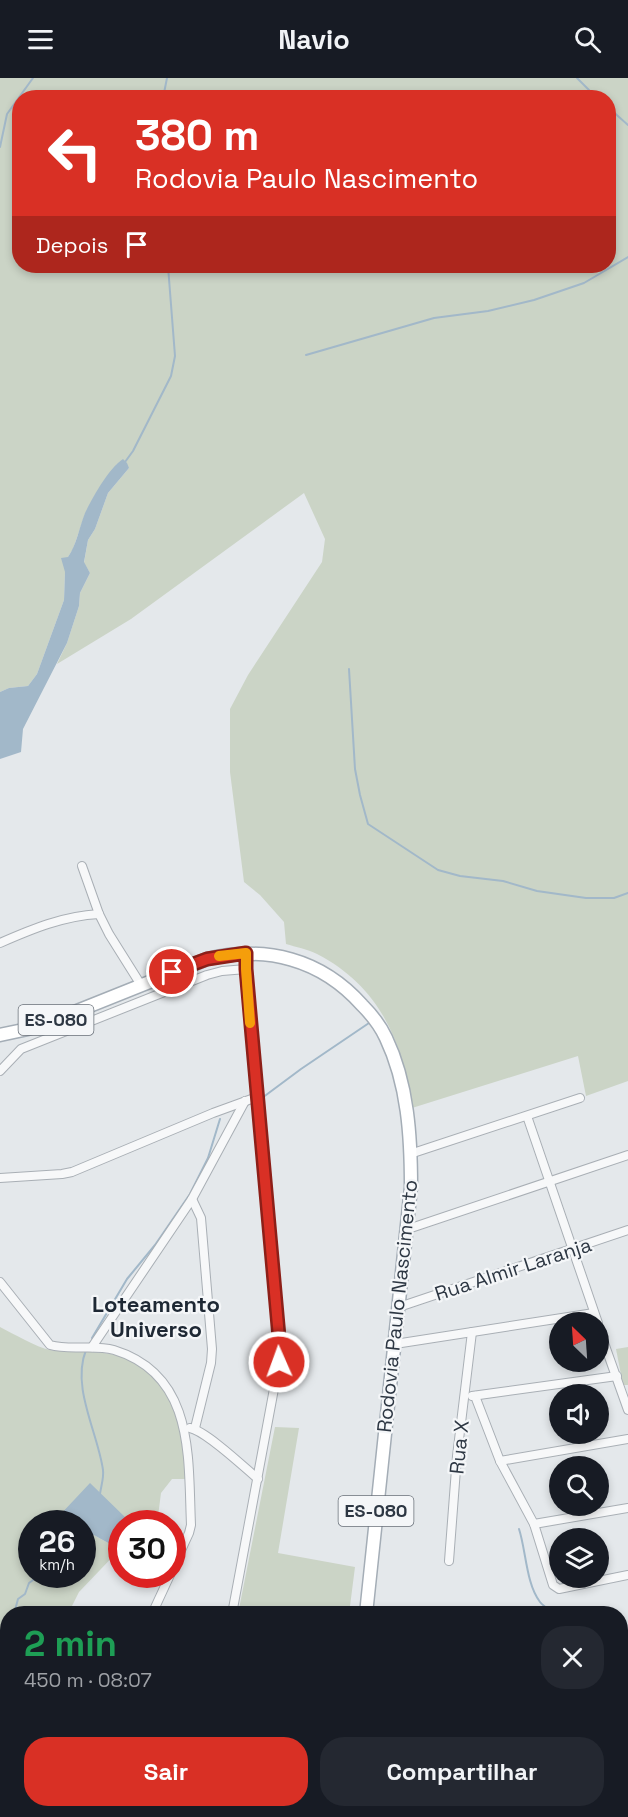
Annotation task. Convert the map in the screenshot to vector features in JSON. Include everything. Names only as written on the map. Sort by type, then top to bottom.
[{"type":"main road","name":"Rodovia Paulo Nascimento","points":[[0,1035],[28,1029],[207,959],[246,953],[285,958],[316,969],[343,986],[380,1025],[387,1038],[400,1080],[407,1116],[411,1187],[367,1606]]},
{"type":"street","points":[[82,866],[99,914],[141,985]]},
{"type":"street","points":[[0,943],[53,921],[99,914]]},
{"type":"street","points":[[234,1606],[280,1350],[246,953]]},
{"type":"street","points":[[0,1071],[21,1049],[207,975],[246,969]]},
{"type":"street","points":[[102,1001],[108,1015]]},
{"type":"street","points":[[0,1178],[72,1172],[257,1098]]},
{"type":"street","points":[[410,1154],[580,1098]]},
{"type":"street","points":[[92,1347],[192,1199],[245,1101]]},
{"type":"street","points":[[527,1116],[594,1312]]},
{"type":"street","points":[[408,1228],[628,1155]]},
{"type":"street","points":[[192,1199],[201,1218],[212,1349],[211,1363],[195,1428]]},
{"type":"street","name":"Rua Almir Laranja","points":[[399,1306],[628,1230]]},
{"type":"street","points":[[0,1282],[50,1345],[92,1347],[116,1351],[135,1360],[159,1378],[174,1400],[184,1427],[188,1455],[191,1525],[186,1539]]},
{"type":"street","points":[[395,1344],[549,1320]]},
{"type":"street","name":"Rua X","points":[[449,1561],[457,1456],[472,1332]]},
{"type":"street","points":[[609,1356],[628,1410]]},
{"type":"street","points":[[464,1395],[475,1396],[616,1376]]},
{"type":"street","points":[[475,1396],[500,1461],[534,1524],[554,1587],[559,1589],[628,1575]]},
{"type":"street","points":[[184,1427],[195,1428],[258,1479]]},
{"type":"street","points":[[500,1461],[628,1439]]},
{"type":"street","points":[[534,1524],[628,1508]]},
{"type":"street","points":[[156,1606],[164,1588]]},
{"type":"green space","points":[[0,78],[628,78],[628,1081],[586,1096],[578,1056],[412,1108],[408,1083],[394,1038],[372,999],[339,967],[313,952],[286,944],[284,922],[260,895],[244,882],[230,772],[230,709],[248,675],[322,562],[325,539],[304,493],[131,619],[57,664],[67,643],[79,606],[80,593],[90,573],[84,563],[88,540],[95,529],[108,493],[129,468],[117,464],[95,495],[68,557],[64,600],[37,674],[28,686],[9,688],[0,692]]},
{"type":"green space","points":[[0,1327],[50,1350],[111,1354],[130,1360],[160,1384],[174,1406],[183,1429],[186,1479],[172,1479],[161,1493],[159,1510],[108,1510],[108,1518],[96,1517],[96,1510],[18,1510],[18,1588],[83,1588],[72,1606],[0,1606]]},
{"type":"green space","points":[[628,1347],[628,1385],[623,1385],[616,1349]]},
{"type":"green space","points":[[275,1427],[299,1428],[278,1553],[355,1567],[350,1606],[240,1606]]},
{"type":"green space","points":[[96,1536],[108,1543],[108,1562],[96,1574]]},
{"type":"water","points":[[123,459],[129,468],[108,493],[95,529],[88,540],[84,562],[90,573],[80,593],[79,606],[67,643],[23,729],[21,752],[0,759],[0,692],[9,688],[28,686],[37,674],[64,600],[65,572],[61,558],[68,557],[92,499],[106,476]]},
{"type":"water","points":[[90,1483],[118,1510],[108,1510],[108,1543],[96,1536],[96,1510],[65,1510]]},
{"type":"waterway","points":[[24,90],[33,78]]},
{"type":"waterway","points":[[165,90],[167,78]]},
{"type":"waterway","points":[[577,78],[589,90]]},
{"type":"waterway","points":[[0,147],[7,114],[12,107]]},
{"type":"waterway","points":[[616,114],[628,125]]},
{"type":"waterway","points":[[616,264],[628,257]]},
{"type":"waterway","points":[[125,462],[133,451],[171,376],[175,356],[169,273]]},
{"type":"waterway","points":[[306,355],[434,318],[488,311],[534,300],[584,283],[601,273]]},
{"type":"waterway","points":[[349,669],[355,769],[368,824],[438,870],[460,876],[503,881],[537,891],[586,898],[614,898],[628,893]]},
{"type":"waterway","points":[[262,1098],[369,1023]]},
{"type":"waterway","points":[[92,1338],[127,1279],[155,1245],[190,1194],[208,1158],[220,1119]]},
{"type":"waterway","points":[[86,1350],[82,1364],[83,1394],[103,1470],[100,1494]]},
{"type":"waterway","points":[[519,1529],[529,1577],[535,1595],[545,1606]]},
{"type":"waterway","points":[[16,1606],[18,1599],[25,1594],[27,1588]]},
{"type":"slow traffic","points":[[219,956],[246,953],[250,1023]]},
{"type":"district","name":"Loteamento Universo","points":[[156,1316]]},
{"type":"route","points":[[172,972],[207,959],[246,953],[279,1337],[279,1362]]}]
